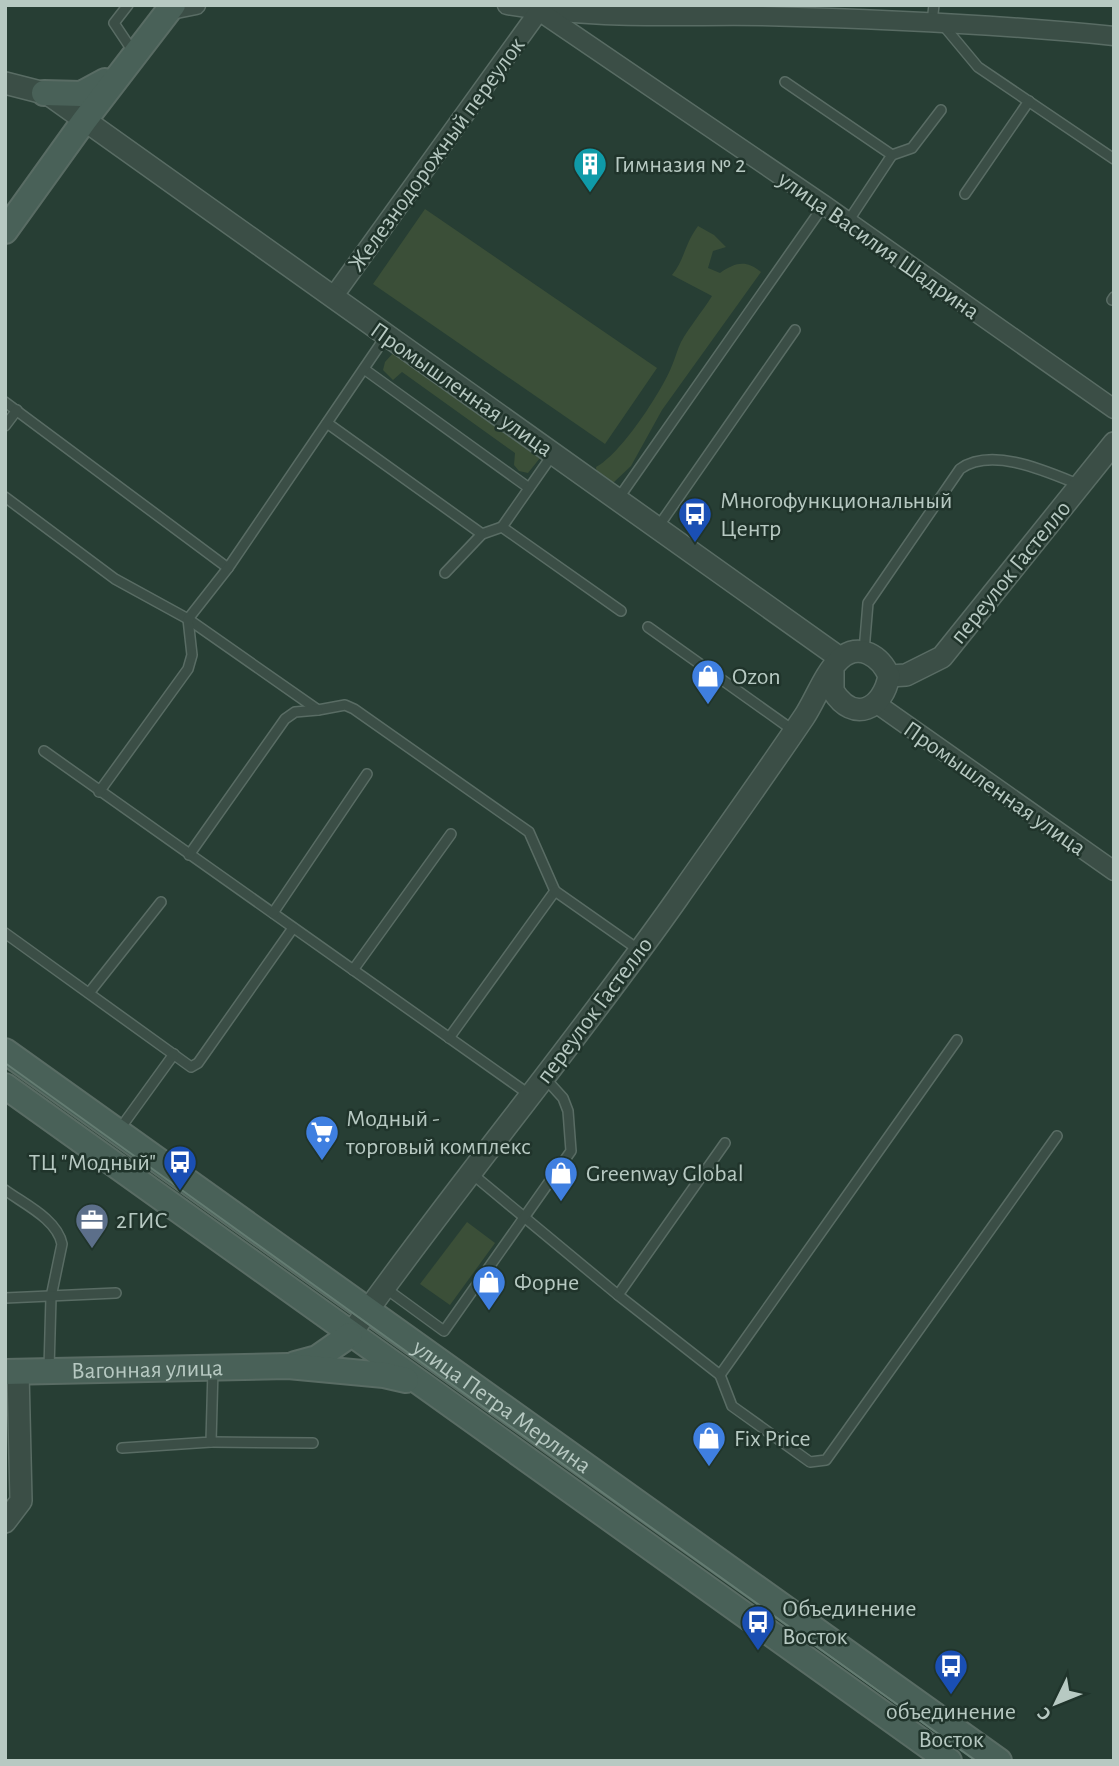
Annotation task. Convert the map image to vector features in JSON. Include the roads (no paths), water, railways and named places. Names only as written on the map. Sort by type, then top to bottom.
[{"type":"main road","points":[[84,121],[105,81],[130,47],[168,6]]},
{"type":"main road","points":[[5,231],[168,6]]},
{"type":"main road","points":[[44,93],[81,94],[105,81]]},
{"type":"main road","name":"улица Петра Мерлина","points":[[5,1051],[369,1309],[959,1753]]},
{"type":"main road","name":"улица Петра Мерлина","points":[[5,1086],[418,1384],[959,1753],[999,1761]]},
{"type":"main road","name":"Вагонная улица","points":[[288,1366],[317,1358],[350,1335]]},
{"type":"main road","name":"Вагонная улица","points":[[11,1372],[288,1366],[384,1375],[418,1384]]},
{"type":"street","points":[[168,6],[196,5]]},
{"type":"street","points":[[507,5],[539,11],[846,12],[935,17],[1114,36]]},
{"type":"street","name":"улица Василия Шадрина","points":[[539,11],[824,205],[1114,409]]},
{"type":"street","name":"Железнодорожный переулок","points":[[333,297],[539,11]]},
{"type":"street","points":[[5,83],[44,93]]},
{"type":"street","name":"Промышленная улица","points":[[44,93],[658,527],[836,663]]},
{"type":"street","name":"переулок Гастелло","points":[[884,691],[942,657],[1114,443]]},
{"type":"street","points":[[800,723],[849,708],[863,709],[884,691],[876,656],[864,651],[851,652],[836,663],[832,691],[849,708]]},
{"type":"street","name":"переулок Гастелло","points":[[350,1335],[639,950],[800,723],[836,663]]},
{"type":"street","name":"Промышленная улица","points":[[884,691],[1114,871]]},
{"type":"street","points":[[5,1522],[22,1501],[11,1372]]},
{"type":"lane","points":[[128,5],[114,23],[130,47]]},
{"type":"lane","points":[[935,17],[978,67],[1114,159]]},
{"type":"lane","points":[[785,82],[892,155]]},
{"type":"lane","points":[[965,194],[1028,101]]},
{"type":"lane","points":[[847,223],[892,155],[912,148],[941,110]]},
{"type":"lane","points":[[618,499],[824,205]]},
{"type":"lane","points":[[658,527],[795,330]]},
{"type":"lane","points":[[99,792],[188,669],[192,655],[188,618],[228,568],[386,336]]},
{"type":"lane","points":[[364,369],[529,488]]},
{"type":"lane","points":[[5,402],[228,568]]},
{"type":"lane","points":[[5,426],[17,410]]},
{"type":"lane","points":[[327,423],[482,534]]},
{"type":"lane","points":[[445,573],[482,534],[502,527],[553,454]]},
{"type":"lane","points":[[864,651],[868,603],[960,469],[977,462],[1016,462],[1080,485]]},
{"type":"lane","points":[[5,496],[115,579],[188,618],[318,710]]},
{"type":"lane","points":[[502,527],[621,611]]},
{"type":"lane","points":[[648,627],[800,723]]},
{"type":"lane","points":[[189,855],[285,719],[295,712],[345,705],[520,824],[535,842],[555,891],[639,950]]},
{"type":"lane","points":[[44,751],[530,1095]]},
{"type":"lane","points":[[273,913],[367,774]]},
{"type":"lane","points":[[353,970],[451,834]]},
{"type":"lane","points":[[449,1038],[555,891]]},
{"type":"lane","points":[[89,993],[161,902]]},
{"type":"lane","points":[[5,933],[191,1067],[198,1063],[293,928]]},
{"type":"lane","points":[[720,1375],[957,1040]]},
{"type":"lane","points":[[119,1130],[174,1054]]},
{"type":"lane","points":[[385,1288],[444,1331],[523,1216],[571,1152],[568,1111],[563,1098],[544,1076]]},
{"type":"lane","points":[[471,1173],[618,1295],[720,1375],[726,1396],[741,1415],[810,1462],[826,1460],[1057,1136]]},
{"type":"lane","points":[[618,1295],[725,1143]]},
{"type":"lane","points":[[5,1189],[53,1225],[61,1236],[62,1244],[51,1297],[49,1371]]},
{"type":"lane","points":[[5,1298],[116,1293]]},
{"type":"lane","points":[[211,1443],[213,1367]]},
{"type":"lane","points":[[122,1448],[211,1443],[313,1443]]},
{"type":"tram line","points":[[5,1063],[976,1761]]},
{"type":"place","name":"Гимназия № 2","points":[[590,194]]},
{"type":"place","name":"Многофункциональный Центр","points":[[695,544]]},
{"type":"place","name":"Ozon","points":[[708,706]]},
{"type":"place","name":"Модный - торговый комплекс","points":[[322,1162]]},
{"type":"place","name":"ТЦ \"Модный\"","points":[[180,1192]]},
{"type":"place","name":"Greenway Global","points":[[561,1203]]},
{"type":"place","name":"2ГИС","points":[[92,1250]]},
{"type":"place","name":"Форне","points":[[489,1312]]},
{"type":"place","name":"Fix Price","points":[[709,1468]]},
{"type":"place","name":"Объединение Восток","points":[[758,1652]]},
{"type":"place","name":"объединение Восток","points":[[951,1696]]}]
